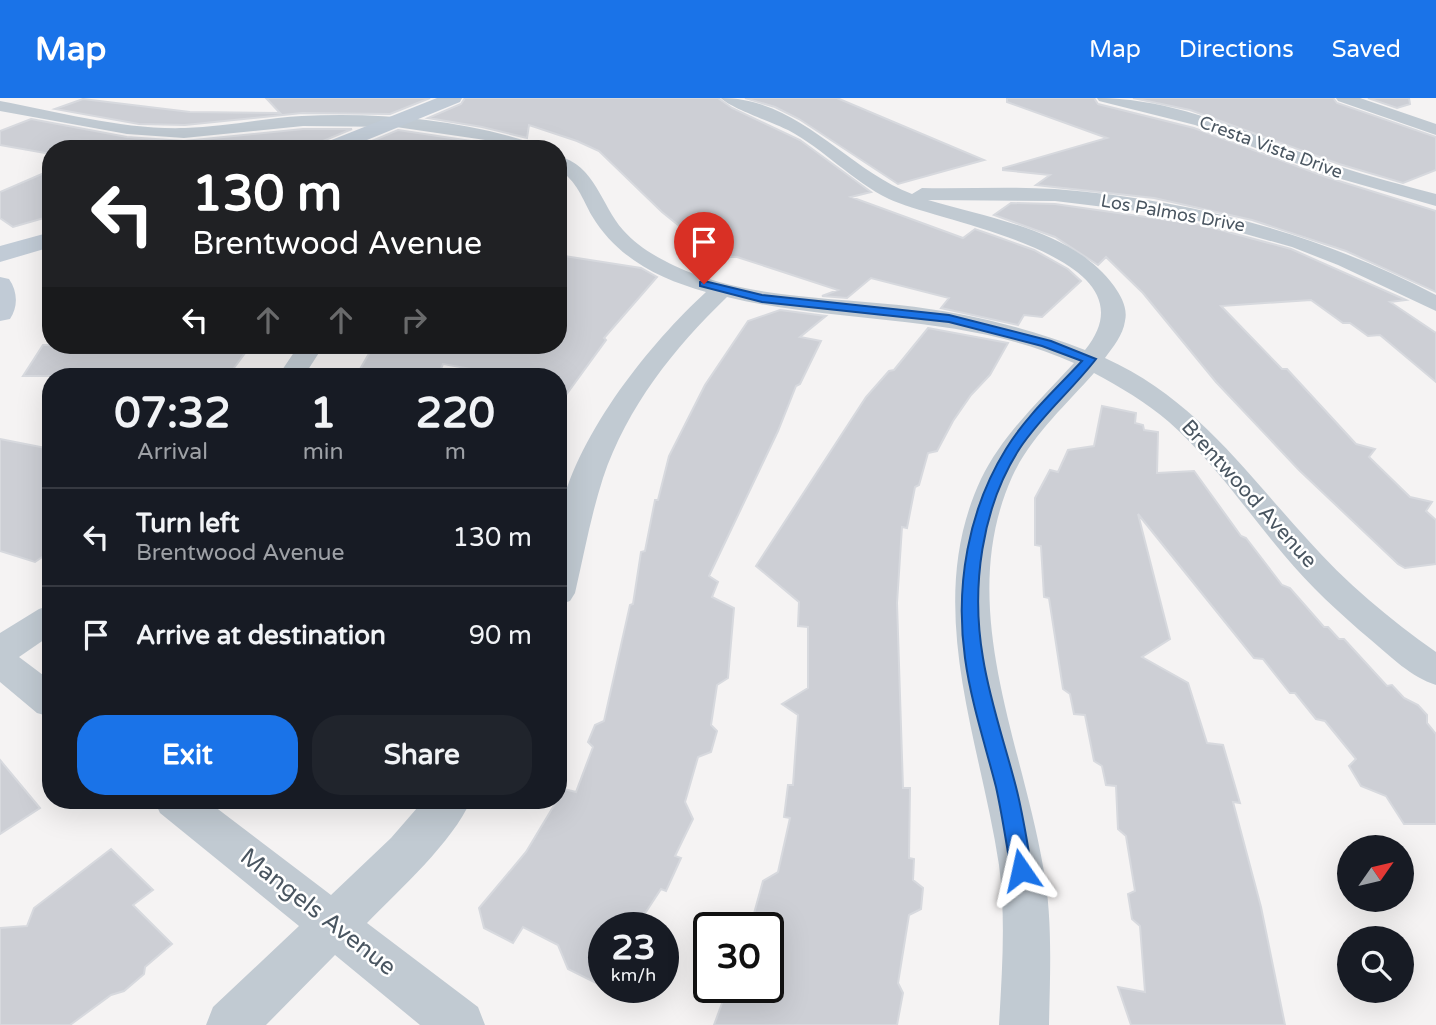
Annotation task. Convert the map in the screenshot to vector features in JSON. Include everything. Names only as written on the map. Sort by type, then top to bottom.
[{"type":"street","points":[[349,140],[453,98]]},
{"type":"street","points":[[729,98],[800,129],[872,181],[894,193],[939,211],[1043,242],[1094,275],[1108,292],[1114,310],[1113,326],[1090,359],[1034,419],[1013,448],[995,481],[981,519],[973,559],[970,603],[974,657],[1006,789],[1021,870],[1026,957],[1024,1025]]},
{"type":"street","name":"Cresta Vista Drive","points":[[1105,98],[1200,121],[1334,171],[1436,200]]},
{"type":"street","points":[[1344,98],[1436,130]]},
{"type":"street","points":[[0,106],[114,127],[174,133],[216,132],[322,120],[396,122],[486,135],[503,140]]},
{"type":"street","name":"Brentwood Avenue","points":[[567,166],[586,180],[607,223],[618,238],[636,254],[686,278],[722,290],[806,304],[949,318],[1047,343],[1090,359],[1135,383],[1199,434],[1233,470],[1298,550],[1348,599],[1436,671]]},
{"type":"street","points":[[567,185],[586,180]]},
{"type":"street","name":"Los Palmos Drive","points":[[894,193],[1054,195],[1166,209],[1295,240],[1365,267],[1436,304]]},
{"type":"street","points":[[0,254],[42,242]]},
{"type":"street","points":[[0,285],[3,306],[0,313]]},
{"type":"street","points":[[567,557],[581,501],[613,422],[654,359],[722,290]]},
{"type":"street","points":[[0,651],[42,624]]},
{"type":"street","points":[[0,662],[42,695]]},
{"type":"street","name":"Mangels Avenue","points":[[187,809],[460,1025]]},
{"type":"street","points":[[231,1025],[407,852],[443,809]]},
{"type":"building","points":[[266,98],[430,98],[390,114],[302,113],[185,125],[139,124],[55,109],[83,99],[190,112],[280,113]]},
{"type":"building","points":[[465,98],[718,98],[732,108],[800,140],[871,192],[851,197],[963,238],[975,229],[1034,250],[1068,269],[1081,281],[1042,317],[1024,315],[1018,325],[941,308],[949,298],[871,278],[847,298],[822,296],[838,290],[709,250],[662,212],[599,151],[577,141],[529,125],[527,138],[428,118],[461,104]]},
{"type":"building","points":[[745,98],[837,98],[984,160],[898,184],[799,119],[775,107]]},
{"type":"building","points":[[1007,98],[1094,98],[1098,104],[1194,128],[1326,177],[1436,211],[1436,292],[1346,251],[1252,220],[1154,198],[1036,185],[1050,175],[1003,168],[1107,138],[1007,102]]},
{"type":"building","points":[[1133,98],[1333,98],[1337,103],[1436,137],[1436,170],[1403,183],[1339,164],[1190,110]]},
{"type":"building","points":[[1368,98],[1409,98],[1410,104],[1397,108]]},
{"type":"building","points":[[31,119],[127,137],[170,140],[42,140],[42,152],[0,145],[0,131]]},
{"type":"building","points":[[303,129],[352,129],[325,140],[194,140]]},
{"type":"building","points":[[398,130],[464,140],[374,140]]},
{"type":"building","points":[[42,174],[42,219],[13,227],[0,218],[0,192]]},
{"type":"building","points":[[1011,203],[1055,204],[1202,225],[1291,249],[1406,300],[1390,302],[1436,333],[1436,382],[1380,335],[1368,336],[1350,323],[1343,323],[1311,300],[1221,306],[1282,369],[1287,369],[1356,444],[1375,449],[1369,457],[1410,497],[1432,502],[1426,511],[1436,520],[1436,564],[1405,568],[1398,564],[1299,470],[1216,382],[1143,293],[1106,257],[1098,265],[1055,237],[994,215]]},
{"type":"building","points":[[567,256],[641,268],[657,277],[604,338],[606,340],[567,394],[567,368],[466,368],[443,364],[441,368],[361,368],[369,354],[567,354]]},
{"type":"building","points":[[780,310],[826,316],[800,337],[821,341],[800,384],[796,386],[778,431],[709,576],[718,582],[712,597],[734,608],[728,678],[717,685],[711,725],[717,731],[711,752],[698,757],[685,802],[693,819],[675,856],[681,858],[666,891],[661,889],[646,912],[588,912],[588,979],[568,969],[558,945],[523,927],[513,943],[484,928],[479,908],[526,852],[552,809],[567,809],[567,790],[576,792],[593,747],[588,742],[595,725],[604,721],[655,500],[658,500],[669,456],[705,385],[748,321]]},
{"type":"building","points":[[928,328],[1008,343],[990,375],[971,395],[953,421],[937,451],[928,453],[919,485],[915,487],[907,528],[902,527],[897,603],[903,788],[910,788],[909,858],[914,859],[913,880],[923,888],[921,909],[909,915],[898,983],[903,993],[897,1025],[714,1025],[722,1003],[784,1003],[784,912],[754,912],[763,881],[778,872],[790,818],[784,817],[788,785],[793,785],[798,715],[782,704],[808,688],[808,627],[798,626],[799,602],[756,566],[866,397],[889,371],[894,370]]},
{"type":"building","points":[[42,347],[42,354],[244,354],[234,368],[42,368],[42,376],[23,376]]},
{"type":"building","points":[[1102,406],[1136,413],[1135,423],[1143,425],[1144,430],[1158,432],[1157,473],[1194,471],[1241,536],[1246,538],[1282,585],[1290,588],[1324,627],[1328,627],[1339,639],[1344,639],[1387,686],[1392,685],[1404,698],[1418,705],[1427,715],[1427,723],[1436,734],[1436,824],[1404,824],[1386,796],[1361,786],[1349,766],[1356,759],[1325,721],[1316,719],[1295,693],[1290,693],[1263,659],[1254,658],[1138,514],[1170,639],[1142,657],[1188,683],[1207,743],[1223,745],[1240,803],[1233,802],[1261,907],[1285,1025],[1131,1025],[1118,987],[1145,992],[1140,926],[1132,919],[1128,894],[1135,891],[1126,836],[1118,829],[1116,786],[1106,785],[1102,766],[1094,761],[1085,715],[1074,714],[1070,694],[1063,689],[1049,598],[1044,597],[1041,546],[1035,545],[1035,498],[1050,470],[1058,472],[1068,450],[1094,446]]},
{"type":"building","points":[[0,439],[42,447],[42,557],[35,562],[0,551]]},
{"type":"building","points":[[0,760],[40,808],[0,834]]},
{"type":"building","points":[[111,849],[153,890],[133,905],[172,944],[145,967],[144,974],[124,991],[111,995],[70,1025],[0,1025],[0,928],[27,926],[34,908]]},
{"type":"route","points":[[704,284],[762,298],[949,318],[1047,343],[1090,359],[1034,419],[1013,448],[995,481],[981,519],[973,559],[970,603],[974,657],[1006,789],[1021,870]]}]
